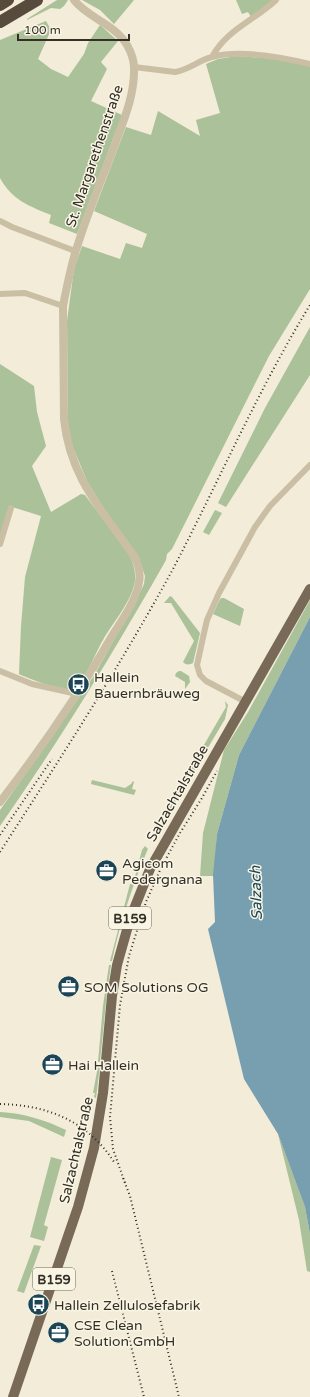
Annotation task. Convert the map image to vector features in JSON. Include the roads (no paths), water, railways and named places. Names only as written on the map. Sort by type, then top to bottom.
[{"type":"highway","points":[[0,5],[8,0]]},
{"type":"highway","points":[[0,22],[37,0]]},
{"type":"main road","name":"Salzachtalstraße","points":[[13,1397],[78,1207],[94,1148],[103,1093],[112,996],[117,965],[130,919],[150,869],[310,589]]},
{"type":"street","name":"St. Margarethenstraße","points":[[0,802],[24,771],[94,667],[134,599],[140,575],[138,563],[134,556],[97,506],[78,474],[68,448],[64,419],[63,306],[75,251],[122,126],[131,97],[134,67],[132,54],[122,37],[81,7],[74,0]]},
{"type":"street","points":[[212,57],[233,31],[268,8],[276,0]]},
{"type":"street","points":[[134,67],[175,72],[182,71],[212,57],[250,54],[286,58],[310,64]]},
{"type":"street","points":[[0,221],[75,251]]},
{"type":"street","points":[[0,294],[25,293],[63,306]]},
{"type":"street","points":[[246,702],[206,681],[200,675],[197,665],[206,626],[219,593],[255,527],[270,506],[310,465]]},
{"type":"street","points":[[0,544],[11,508]]},
{"type":"street","points":[[0,671],[32,684],[77,694]]},
{"type":"water","name":"Salzach","points":[[310,617],[310,1234],[305,1207],[278,1134],[244,1079],[208,929],[215,922],[213,875],[217,834],[239,755]]},
{"type":"railway","points":[[0,852],[89,712],[153,605],[190,536],[273,370],[310,305]]},
{"type":"railway","points":[[0,835],[52,759]]},
{"type":"railway","points":[[125,1183],[113,1149],[110,1117],[120,1005],[129,956],[146,902],[161,868],[217,771]]},
{"type":"railway","points":[[0,1104],[34,1108],[65,1118],[92,1136],[104,1148],[114,1162]]},
{"type":"railway","points":[[123,1178],[130,1196],[179,1397]]},
{"type":"railway","points":[[112,1271],[144,1397]]},
{"type":"place","name":"Hallein Bauernbräuweg","points":[[79,685]]},
{"type":"place","name":"Agicom Pedergnana","points":[[106,871]]},
{"type":"place","name":"SOM Solutions OG","points":[[69,987]]},
{"type":"place","name":"Hai Hallein","points":[[53,1065]]},
{"type":"place","name":"Hallein Zellulosefabrik","points":[[39,1305]]},
{"type":"place","name":"CSE Clean Solution GmbH","points":[[58,1333]]}]
